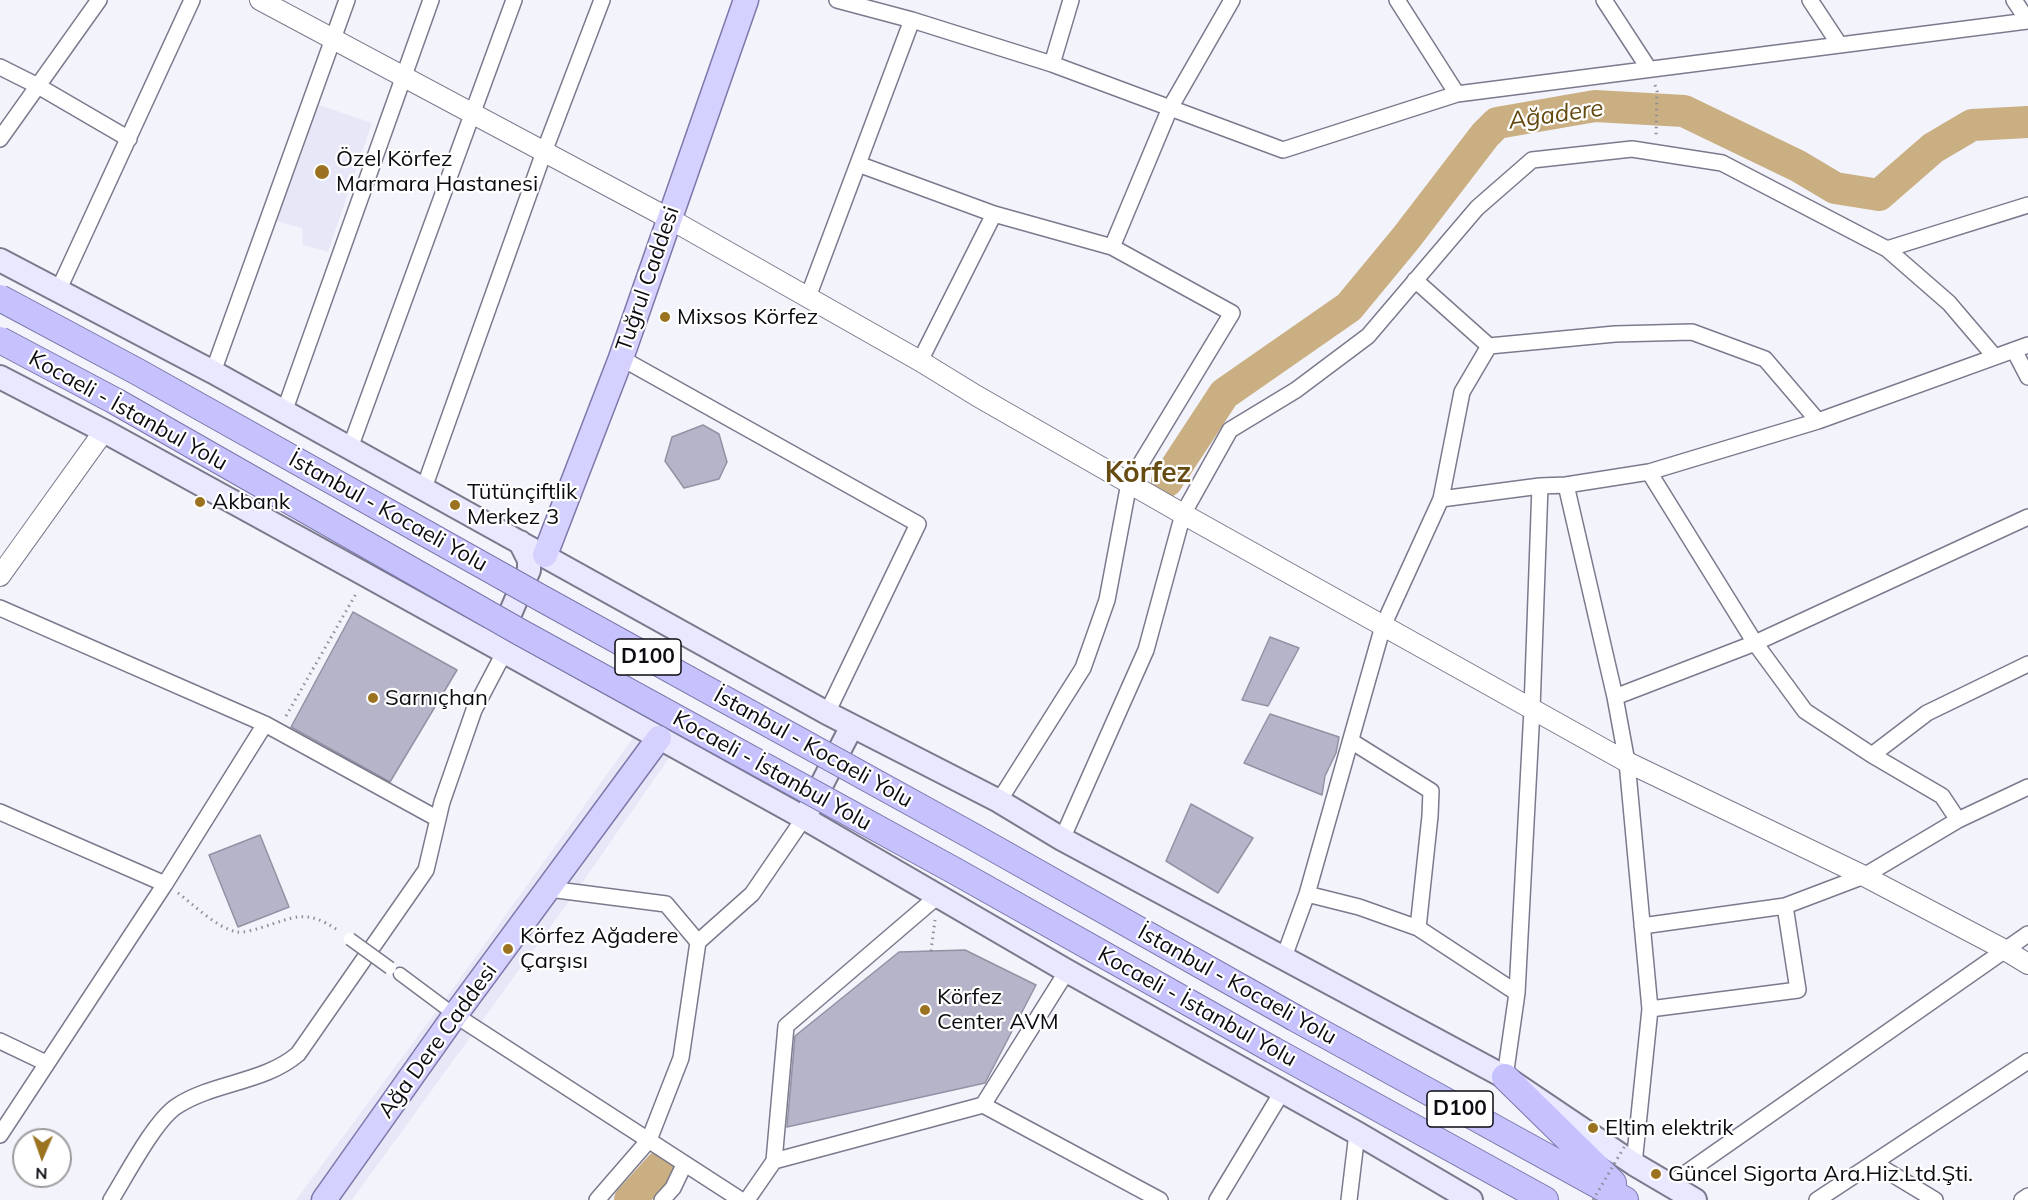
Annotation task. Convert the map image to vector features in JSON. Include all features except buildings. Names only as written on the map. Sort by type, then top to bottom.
[{"type":"highway","name":"İstanbul - Kocaeli Yolu","points":[[0,298],[138,372],[541,598],[975,837],[1295,1018],[1628,1200]]},
{"type":"highway","name":"Kocaeli - İstanbul Yolu","points":[[0,340],[115,401],[518,631],[1545,1200]]},
{"type":"highway","points":[[1505,1077],[1628,1200]]},
{"type":"main road","name":"Tuğrul Caddesi","points":[[544,555],[621,358],[746,0]]},
{"type":"main road","points":[[0,260],[213,372],[827,713],[999,801],[1062,838],[1505,1077],[1630,1154],[1669,1185],[1695,1200]]},
{"type":"main road","points":[[0,377],[104,431],[804,818],[1067,971],[1357,1133],[1471,1200]]},
{"type":"main road","points":[[479,637],[497,634],[503,630],[529,570],[529,560],[520,542]]},
{"type":"main road","points":[[505,651],[544,555]]},
{"type":"main road","points":[[804,818],[852,726]]},
{"type":"main road","name":"Ağa Dere Caddesi","points":[[324,1200],[455,1015],[659,738]]},
{"type":"street","points":[[0,139],[99,0]]},
{"type":"street","points":[[58,291],[192,0]]},
{"type":"street","points":[[260,0],[670,219],[1183,514],[1627,762],[1864,876],[2028,964]]},
{"type":"street","points":[[213,372],[347,0]]},
{"type":"street","points":[[284,412],[431,0]]},
{"type":"street","points":[[350,448],[514,0]]},
{"type":"street","points":[[424,488],[544,152],[602,0]]},
{"type":"street","points":[[837,0],[912,20],[1052,64],[1282,150],[1458,94],[2028,21],[2014,0]]},
{"type":"street","points":[[1052,64],[1071,0]]},
{"type":"street","points":[[1112,247],[1170,108],[1232,0]]},
{"type":"street","points":[[1397,0],[1458,94]]},
{"type":"street","points":[[1604,0],[1649,69]]},
{"type":"street","points":[[1810,0],[1839,44]]},
{"type":"street","points":[[808,297],[912,20]]},
{"type":"street","points":[[0,67],[38,86],[129,139]]},
{"type":"street","points":[[1062,838],[1146,650],[1183,514],[1230,430],[1296,390],[1368,336],[1477,208],[1532,160],[1632,149],[1722,163],[1887,249],[1949,303],[1995,357]]},
{"type":"street","points":[[858,164],[994,214],[1112,247],[1232,313],[1129,483],[1107,600],[1083,668],[999,801]]},
{"type":"street","points":[[1887,249],[2028,205]]},
{"type":"street","points":[[920,361],[994,214]]},
{"type":"street","points":[[1415,280],[1490,346],[1615,334],[1692,332],[1765,359],[1818,421]]},
{"type":"street","points":[[1284,957],[1307,894],[1383,626],[1441,499],[1462,392],[1490,346]]},
{"type":"street","points":[[1441,499],[1540,486],[1566,485],[1648,472],[1818,421],[2021,348],[2028,376]]},
{"type":"street","points":[[621,358],[918,524],[827,713]]},
{"type":"street","points":[[0,576],[104,431]]},
{"type":"street","points":[[1648,472],[1755,643],[1805,711],[1872,755],[1942,796],[1958,820]]},
{"type":"street","points":[[1566,485],[1615,697],[1627,762],[1650,1009],[1630,1154]]},
{"type":"street","points":[[1505,1077],[1517,993],[1532,709],[1540,486]]},
{"type":"street","points":[[1615,697],[1755,643],[2028,517]]},
{"type":"street","points":[[0,608],[271,727],[438,819]]},
{"type":"street","points":[[111,1200],[156,1128],[175,1107],[203,1094],[287,1064],[298,1054],[426,870],[442,802],[474,710],[505,651]]},
{"type":"street","points":[[1872,755],[1927,713],[2028,664]]},
{"type":"street","points":[[0,1135],[271,727]]},
{"type":"street","points":[[1351,741],[1431,791],[1418,928]]},
{"type":"street","points":[[1642,926],[1785,906],[1864,876],[1958,820],[2028,788]]},
{"type":"street","points":[[0,812],[165,884]]},
{"type":"street","points":[[597,1200],[649,1140],[681,1058],[698,942],[752,894],[804,818]]},
{"type":"street","points":[[549,889],[666,904],[698,942]]},
{"type":"street","points":[[1307,894],[1359,907],[1418,928],[1517,993]]},
{"type":"street","points":[[747,1200],[774,1161],[786,1026],[939,895]]},
{"type":"street","points":[[1650,1009],[1798,990],[1785,906]]},
{"type":"street","points":[[1669,1185],[2028,934]]},
{"type":"street","points":[[350,939],[455,1015],[741,1200]]},
{"type":"street","points":[[774,1161],[983,1105],[1067,971]]},
{"type":"street","points":[[0,1041],[46,1063]]},
{"type":"street","points":[[1817,1200],[2028,1061]]},
{"type":"street","points":[[1216,1200],[1282,1092]]},
{"type":"street","points":[[983,1105],[1160,1200]]},
{"type":"street","points":[[1348,1200],[1357,1133]]},
{"type":"street","points":[[1874,1163],[1935,1200]]},
{"type":"street","points":[[662,1200],[673,1188],[684,1165]]},
{"type":"street","points":[[2022,1200],[2028,1196]]},
{"type":"path","points":[[1649,69],[1657,91],[1654,152]]},
{"type":"path","points":[[271,727],[366,575]]},
{"type":"path","points":[[165,884],[222,926],[238,932],[256,929],[297,916],[318,918],[335,928]]},
{"type":"path","points":[[931,951],[939,895]]},
{"type":"path","points":[[1593,1200],[1630,1154]]},
{"type":"shaded area","name":"Özel Körfez Marmara Hastanesi","points":[[313,103],[372,123],[328,252],[303,245],[302,228],[272,220]]},
{"type":"shaded area","name":"Körfez Ağadere Çarşısı","points":[[640,728],[676,748],[575,893],[352,1200],[296,1200],[441,1005]]},
{"type":"waterway","name":"Ağadere","points":[[1167,481],[1224,394],[1349,307],[1406,238],[1485,135],[1497,123],[1595,106],[1684,111],[1798,166],[1835,188],[1879,195],[1933,148],[1972,125],[2028,122]]},
{"type":"waterway","name":"Ağadere","points":[[630,1200],[660,1167]]},
{"type":"place","name":"Özel Körfez Marmara Hastanesi","points":[[322,172]]},
{"type":"place","name":"Mixsos Körfez","points":[[665,317]]},
{"type":"place","name":"Akbank","points":[[200,502]]},
{"type":"place","name":"Tütünçiftlik Merkez 3","points":[[455,505]]},
{"type":"place","name":"Sarnıçhan","points":[[373,698]]},
{"type":"place","name":"Körfez Ağadere Çarşısı","points":[[508,949]]},
{"type":"place","name":"Körfez Center AVM","points":[[925,1010]]},
{"type":"place","name":"Eltim elektrik","points":[[1593,1128]]},
{"type":"place","name":"Güncel Sigorta Ara.Hiz.Ltd.Şti.","points":[[1656,1174]]},
{"type":"district","name":"Körfez","points":[[1148,474]]}]
